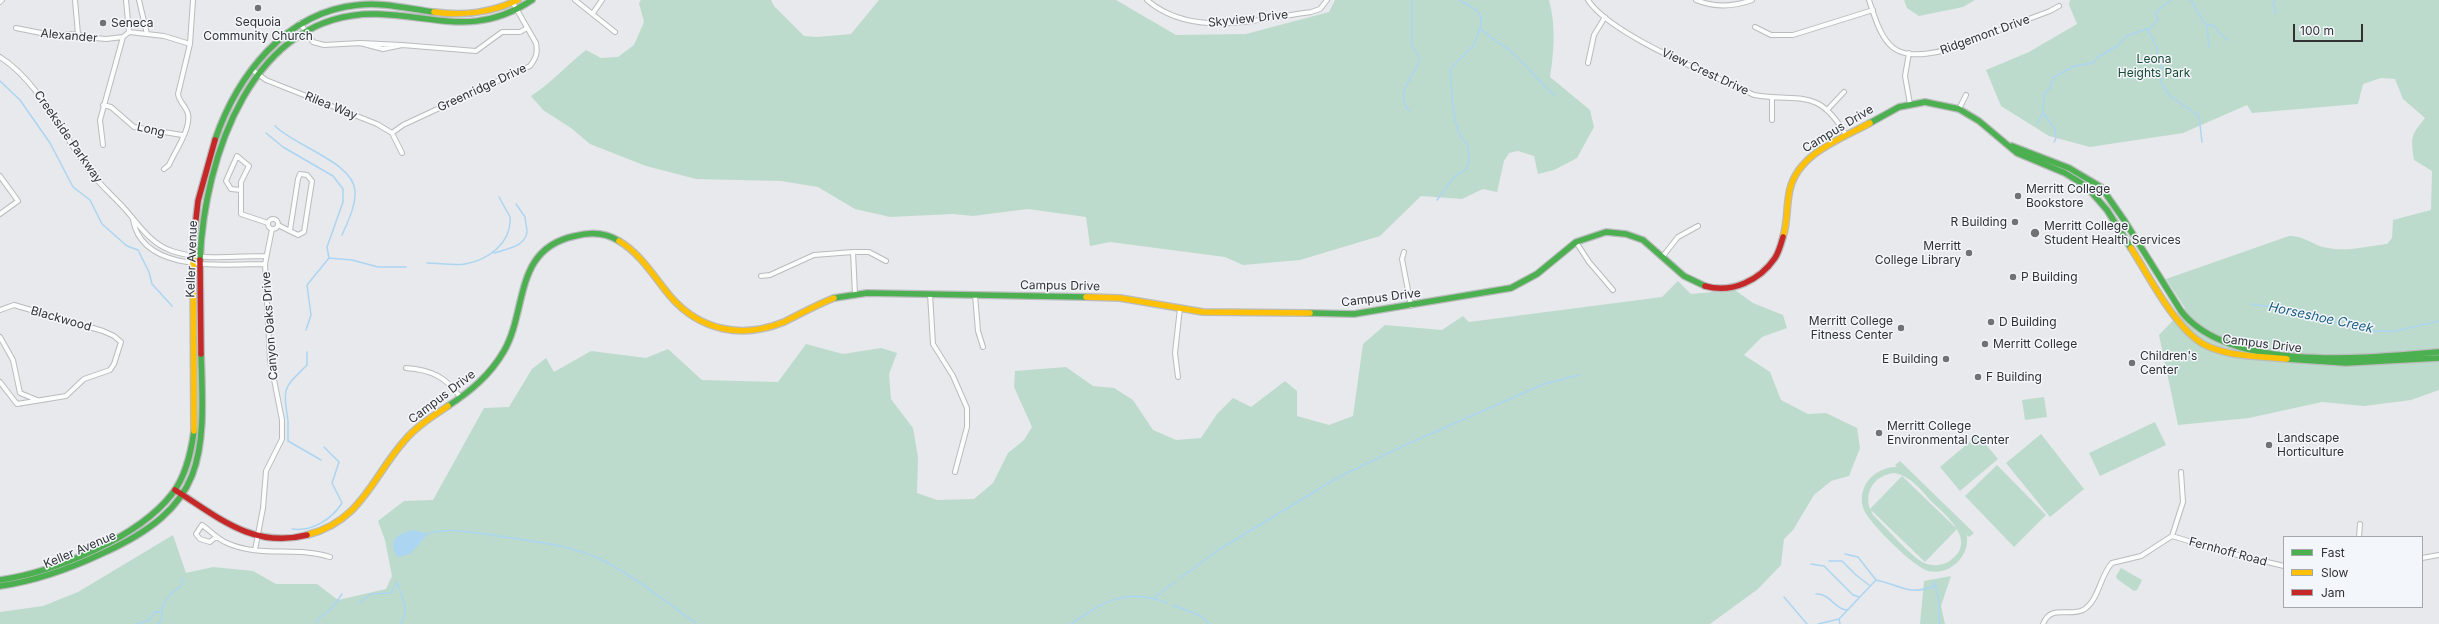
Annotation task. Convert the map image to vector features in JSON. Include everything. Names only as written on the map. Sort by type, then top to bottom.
[{"type":"street","points":[[75,0],[78,34]]},
{"type":"street","points":[[126,0],[129,32]]},
{"type":"street","points":[[139,0],[147,34]]},
{"type":"street","points":[[164,169],[169,165],[187,124],[188,113],[179,99],[178,94],[190,44],[192,0]]},
{"type":"street","name":"Keller Avenue","points":[[0,586],[25,582],[55,574],[129,542],[155,526],[183,494],[195,471],[203,432],[201,256],[205,210],[215,167],[230,125],[257,74],[277,51],[304,31],[326,21],[358,14],[473,23],[495,20],[517,11],[532,0]]},
{"type":"street","points":[[575,0],[593,13],[614,32]]},
{"type":"street","points":[[593,13],[602,0]]},
{"type":"street","name":"Skyview Drive","points":[[1146,0],[1161,11],[1174,17],[1206,24],[1311,12],[1320,9],[1327,0]]},
{"type":"street","name":"View Crest Drive","points":[[1588,0],[1605,17],[1650,46],[1754,95],[1772,98],[1795,97],[1809,100],[1828,109],[1846,135]]},
{"type":"street","points":[[1696,0],[1720,6],[1730,6],[1752,0]]},
{"type":"street","name":"Ridgemont Drive","points":[[1869,0],[1884,40],[1895,49],[1909,53],[1929,54],[1946,50],[2050,11],[2059,6]]},
{"type":"street","name":"Keller Avenue","points":[[0,580],[52,568],[125,534],[149,519],[175,490],[188,462],[194,432],[192,256],[196,209],[207,165],[222,122],[251,69],[271,44],[300,23],[323,13],[358,5],[473,14],[493,12],[515,2]]},
{"type":"street","name":"Greenridge Drive","points":[[392,133],[403,124],[530,66],[536,58],[538,50],[517,11],[515,2]]},
{"type":"street","points":[[1755,27],[1771,35],[1793,35],[1873,10]]},
{"type":"street","points":[[1588,63],[1594,35],[1605,17]]},
{"type":"street","points":[[300,23],[304,31],[317,44],[373,42],[476,51],[502,32],[520,32],[527,28]]},
{"type":"street","name":"Alexander","points":[[16,28],[51,35],[78,34],[84,38],[123,37]]},
{"type":"street","points":[[102,145],[100,133],[103,105],[123,37],[129,32],[164,36],[190,44]]},
{"type":"street","points":[[360,43],[383,49],[402,45]]},
{"type":"street","points":[[1909,53],[1905,76],[1910,104]]},
{"type":"street","name":"Creekside Parkway","points":[[0,57],[17,70],[29,83],[89,170],[133,220],[156,243],[173,251],[192,256]]},
{"type":"street","name":"Rilea Way","points":[[251,69],[266,80],[377,124],[392,133]]},
{"type":"street","points":[[1828,109],[1844,92]]},
{"type":"street","points":[[1959,109],[1966,95]]},
{"type":"street","points":[[1772,98],[1772,120]]},
{"type":"street","name":"Campus Drive","points":[[175,490],[237,528],[259,537],[299,537],[334,525],[355,510],[365,498],[403,442],[414,431],[461,399],[490,373],[506,347],[514,324],[522,282],[533,261],[550,245],[571,236],[600,234],[624,243],[640,256],[672,300],[683,311],[698,320],[723,330],[738,332],[767,329],[828,301],[855,294],[1120,298],[1203,312],[1354,314],[1411,306],[1511,288],[1537,274],[1576,242],[1606,232],[1626,234],[1643,240],[1690,280],[1713,288],[1734,287],[1753,280],[1771,265],[1781,246],[1790,188],[1798,170],[1810,156],[1887,113],[1910,104],[1933,102],[1959,109],[2017,153],[2077,180],[2094,193],[2172,313],[2186,331],[2205,345],[2230,353],[2305,361],[2346,363],[2439,358]]},
{"type":"street","name":"Long","points":[[103,105],[111,107],[134,127],[182,136]]},
{"type":"street","points":[[392,133],[402,153]]},
{"type":"street","name":"Campus Drive","points":[[2007,144],[2063,163],[2085,174],[2101,187],[2175,303],[2196,328],[2210,338],[2232,346],[2319,357],[2371,357],[2439,352]]},
{"type":"street","points":[[241,190],[231,189],[226,181],[237,156],[249,166],[241,179],[241,190],[241,214],[268,222],[272,229],[278,225]]},
{"type":"street","points":[[268,222],[273,219],[278,225],[290,230],[298,236],[305,230],[312,181],[305,174],[300,174],[298,179],[290,230]]},
{"type":"street","points":[[0,176],[18,201],[0,214]]},
{"type":"street","name":"Creekside Parkway","points":[[133,220],[134,229],[152,250],[176,261],[192,263]]},
{"type":"street","points":[[1663,256],[1678,237],[1698,226]]},
{"type":"street","name":"Canyon Oaks Drive","points":[[255,550],[259,537],[266,472],[282,439],[282,420],[270,359],[265,264],[272,229]]},
{"type":"street","points":[[1576,242],[1589,262],[1613,290]]},
{"type":"street","points":[[853,252],[855,294]]},
{"type":"street","points":[[761,276],[770,275],[814,255],[869,252],[886,261]]},
{"type":"street","points":[[1404,252],[1402,259],[1411,306]]},
{"type":"street","name":"Canyon Oaks Drive","points":[[192,256],[266,256]]},
{"type":"street","points":[[236,256],[236,263]]},
{"type":"street","name":"Canyon Oaks Drive","points":[[192,263],[265,264]]},
{"type":"street","points":[[930,294],[933,344],[952,376],[967,408],[967,427],[955,472]]},
{"type":"street","points":[[975,295],[978,331],[983,347]]},
{"type":"street","name":"Blackwood","points":[[0,310],[14,305],[104,332],[114,336],[121,342],[114,364],[110,370],[84,379],[66,396],[38,401]]},
{"type":"street","points":[[1178,377],[1175,353],[1180,308]]},
{"type":"street","points":[[0,337],[13,360],[20,393],[38,401]]},
{"type":"street","points":[[406,368],[436,373],[454,388],[461,399]]},
{"type":"street","points":[[0,382],[17,404],[38,401]]},
{"type":"street","points":[[2043,624],[2047,616],[2057,611],[2077,612],[2086,608],[2112,563],[2141,556],[2172,536],[2183,502],[2181,472]]},
{"type":"street","points":[[2359,536],[2360,524]]},
{"type":"street","points":[[216,537],[210,542],[200,539],[196,534],[202,525],[212,531],[216,537],[228,544],[255,550],[314,552],[330,557]]},
{"type":"street","name":"Fernhoff Road","points":[[2172,536],[2232,554],[2283,566]]},
{"type":"street","points":[[2423,558],[2439,555]]},
{"type":"green space","points":[[641,0],[771,0],[774,6],[804,36],[817,37],[851,34],[879,0],[1116,0],[1176,35],[1246,34],[1329,12],[1335,0],[1549,0],[1553,19],[1554,38],[1550,77],[1590,110],[1594,127],[1577,158],[1554,170],[1538,174],[1534,156],[1518,151],[1509,153],[1504,161],[1497,192],[1483,189],[1462,199],[1421,196],[1380,236],[1300,260],[1243,265],[1225,257],[1110,242],[1090,246],[1086,217],[1028,209],[973,216],[953,214],[890,217],[855,209],[818,187],[781,181],[696,179],[646,166],[590,144],[571,128],[543,110],[531,96],[586,50],[601,58],[618,57],[634,45],[644,22],[639,3]]},
{"type":"green space","points":[[1904,0],[1975,0],[1963,7],[1919,16],[1907,8]]},
{"type":"green space","name":"Leona Heights Park","points":[[2070,0],[2439,0],[2439,390],[2411,400],[2364,406],[2322,402],[2249,418],[2178,425],[2159,335],[2185,308],[2166,279],[2289,236],[2295,236],[2323,247],[2335,249],[2350,249],[2387,244],[2392,238],[2393,220],[2431,210],[2432,171],[2414,160],[2412,146],[2414,133],[2425,118],[2403,99],[2395,79],[2381,78],[2363,84],[2358,104],[2252,113],[2247,105],[2183,133],[2090,147],[2049,136],[2001,106],[1986,70],[2029,52],[2077,24],[2069,5]]},
{"type":"green space","points":[[1678,281],[1691,294],[1735,290],[1753,303],[1783,315],[1787,328],[1762,337],[1744,355],[1770,372],[1781,400],[1808,414],[1826,413],[1857,428],[1860,448],[1849,476],[1831,481],[1814,495],[1793,530],[1784,539],[1781,565],[1758,589],[1710,624],[0,624],[0,612],[43,606],[78,592],[173,535],[186,573],[213,567],[253,571],[276,584],[317,584],[338,600],[386,589],[392,576],[385,540],[378,521],[404,501],[433,500],[484,408],[509,407],[532,369],[546,358],[554,372],[591,351],[646,358],[668,349],[702,380],[778,382],[806,344],[843,354],[881,348],[897,353],[889,374],[891,399],[913,428],[918,457],[917,493],[937,500],[974,499],[993,483],[1008,453],[1024,440],[1032,427],[1014,387],[1015,371],[1066,367],[1093,386],[1114,388],[1133,400],[1153,430],[1176,440],[1201,438],[1217,414],[1233,398],[1251,407],[1285,381],[1297,391],[1297,416],[1329,425],[1353,416],[1363,344],[1385,325],[1442,330],[1463,316],[1469,322],[1662,297]]},
{"type":"green space","points":[[2044,397],[2047,417],[2025,420],[2022,400]]},
{"type":"green space","points":[[2155,422],[2166,445],[2100,476],[2089,453]]},
{"type":"green space","points":[[2041,434],[2084,489],[2050,517],[2006,463]]},
{"type":"green space","points":[[1978,435],[1998,459],[1960,491],[1940,467]]},
{"type":"green space","points":[[1900,461],[1974,533],[1969,537],[1967,535],[1967,544],[1963,556],[1948,569],[1935,572],[1921,568],[1903,554],[1883,534],[1864,510],[1862,494],[1869,480],[1881,470],[1897,467],[1895,465]],"holes":[[[1894,473],[1906,477],[1911,480],[1946,515],[1956,528],[1902,476],[1870,509],[1869,496],[1873,485],[1881,477]],[[1871,510],[1925,562],[1957,529],[1961,539],[1961,547],[1957,555],[1948,562],[1942,564],[1927,564],[1918,559],[1905,547],[1873,515]]]},
{"type":"green space","points":[[1997,465],[2046,515],[2014,547],[1965,496]]},
{"type":"green space","points":[[2121,568],[2142,580],[2137,590],[2134,591],[2117,579],[2116,576]]},
{"type":"green space","points":[[1951,576],[1941,606],[1945,624],[1920,624],[1924,581]]},
{"type":"water","points":[[414,530],[428,534],[410,554],[398,557],[393,546],[394,542],[403,533]]},
{"type":"waterway","points":[[1409,111],[1405,104],[1404,91],[1420,59],[1412,45],[1412,0]]},
{"type":"waterway","points":[[1459,0],[1477,11],[1481,18],[1480,28],[1482,31],[1507,48],[1554,95]]},
{"type":"waterway","points":[[2037,124],[2043,113],[2044,95],[2051,86],[2053,78],[2074,66],[2093,63],[2098,57],[2117,46],[2127,36],[2146,29],[2148,30],[2158,20],[2155,13],[2171,0]]},
{"type":"waterway","points":[[2191,0],[2205,23],[2207,25],[2212,25],[2228,40]]},
{"type":"waterway","points":[[2276,0],[2273,3],[2276,14]]},
{"type":"waterway","points":[[2207,26],[2209,47]]},
{"type":"waterway","points":[[1437,200],[1454,177],[1466,169],[1469,160],[1468,146],[1462,139],[1455,120],[1450,69],[1473,46],[1480,28]]},
{"type":"waterway","points":[[2148,30],[2157,48],[2157,59],[2161,65],[2161,83],[2170,96],[2199,116],[2202,142]]},
{"type":"waterway","points":[[0,81],[20,100],[50,143],[73,187],[90,200],[102,224],[127,246],[138,250],[149,272],[152,284],[172,306]]},
{"type":"waterway","points":[[2043,113],[2055,129],[2056,138],[2054,142]]},
{"type":"waterway","points":[[275,126],[296,141],[335,163],[352,181],[355,197],[351,213],[342,235]]},
{"type":"waterway","points":[[266,133],[283,147],[333,176],[343,189],[343,202],[327,247],[329,258],[307,285],[311,315],[306,330]]},
{"type":"waterway","points":[[499,197],[510,217]]},
{"type":"waterway","points":[[516,204],[525,217],[527,231]]},
{"type":"waterway","points":[[427,263],[460,265],[482,259],[497,249],[503,242],[510,226],[510,217]]},
{"type":"waterway","points":[[494,253],[509,249],[519,244],[526,237],[527,232]]},
{"type":"waterway","points":[[329,258],[352,260],[378,267],[406,267]]},
{"type":"waterway","name":"Horseshoe Creek","points":[[2251,304],[2286,309],[2367,331],[2396,331],[2439,321]]},
{"type":"waterway","points":[[288,421],[285,394],[289,384],[307,365],[307,352]]},
{"type":"waterway","points":[[1180,578],[1220,549],[1337,478],[1403,446],[1544,384],[1579,375]]},
{"type":"waterway","points":[[288,421],[288,441],[321,460]]},
{"type":"waterway","points":[[292,529],[307,528],[321,523],[333,514],[342,503],[332,483],[339,462],[324,447]]},
{"type":"waterway","points":[[426,534],[450,530],[468,532],[549,544],[591,555],[628,575],[697,624]]},
{"type":"waterway","points":[[1845,554],[1858,557],[1876,580]]},
{"type":"waterway","points":[[1829,561],[1842,561],[1869,585]]},
{"type":"waterway","points":[[1811,564],[1824,566],[1853,595],[1859,597]]},
{"type":"waterway","points":[[158,624],[162,620],[162,610],[166,601],[181,586],[183,578]]},
{"type":"waterway","points":[[1818,624],[1839,619],[1876,580],[1912,590],[1919,590],[1936,585]]},
{"type":"waterway","name":"Horseshoe Creek","points":[[1934,581],[1939,601],[1939,624]]},
{"type":"waterway","points":[[397,582],[405,605],[405,613],[401,624]]},
{"type":"waterway","points":[[359,603],[371,594],[391,593],[397,582]]},
{"type":"waterway","points":[[1154,598],[1175,582]]},
{"type":"waterway","points":[[316,624],[319,618],[332,608],[342,594]]},
{"type":"waterway","points":[[1816,594],[1821,594],[1839,607],[1848,610]]},
{"type":"waterway","points":[[1071,624],[1094,609],[1116,599],[1140,596],[1153,598],[1167,603]]},
{"type":"waterway","points":[[1784,597],[1807,624]]},
{"type":"waterway","points":[[1173,605],[1201,616],[1209,624]]},
{"type":"waterway","points":[[137,624],[149,620],[155,612],[160,612]]},
{"type":"waterway","points":[[1839,619],[1840,624]]},
{"type":"traffic: fast","points":[[200,260],[204,220],[212,178],[225,137],[243,98],[267,64],[297,37],[334,20],[377,14],[399,15],[456,22],[475,21],[493,18],[512,11],[532,0]]},
{"type":"traffic: fast","points":[[215,140],[224,116],[236,93],[251,71],[267,51],[286,34],[308,20],[332,10],[367,4],[386,5],[434,12]]},
{"type":"traffic: fast","points":[[1870,123],[1899,107],[1925,102],[1959,109],[1979,121],[2017,153],[2065,173],[2086,186],[2107,210],[2131,248]]},
{"type":"traffic: fast","points":[[2012,146],[2069,168],[2101,187],[2124,220],[2181,311],[2203,331],[2232,344],[2265,353],[2301,357],[2375,357],[2439,352]]},
{"type":"traffic: fast","points":[[1310,313],[1354,314],[1511,288],[1537,274],[1576,242],[1606,232],[1626,234],[1643,240],[1684,276],[1705,286]]},
{"type":"traffic: fast","points":[[448,406],[479,382],[499,360],[511,335],[525,283],[532,267],[541,254],[555,243],[575,236],[592,233],[603,234],[619,241]]},
{"type":"traffic: fast","points":[[834,298],[867,293],[1086,297]]},
{"type":"traffic: fast","points":[[0,586],[52,574],[101,554],[136,536],[161,518],[180,498],[192,476],[199,451],[202,423],[201,354]]},
{"type":"traffic: fast","points":[[2287,359],[2346,363],[2439,358]]},
{"type":"traffic: fast","points":[[0,580],[22,576],[69,561],[94,550],[138,525],[157,510],[177,487],[187,464],[194,431]]},
{"type":"traffic: slow","points":[[434,12],[456,14],[487,11],[518,0]]},
{"type":"traffic: slow","points":[[1783,237],[1786,225],[1790,189],[1795,176],[1802,166],[1822,148],[1870,123]]},
{"type":"traffic: slow","points":[[619,241],[641,259],[670,296],[682,308],[708,324],[722,328],[753,330],[768,327],[784,322],[834,298]]},
{"type":"traffic: slow","points":[[193,246],[194,431]]},
{"type":"traffic: slow","points":[[2131,248],[2164,301],[2194,338],[2205,345],[2224,352],[2287,359]]},
{"type":"traffic: slow","points":[[1086,297],[1120,298],[1203,312],[1310,313]]},
{"type":"traffic: slow","points":[[307,535],[326,528],[341,519],[353,509],[405,440],[431,417],[448,406]]},
{"type":"traffic: jam","points":[[193,246],[198,201],[215,140]]},
{"type":"traffic: jam","points":[[1705,286],[1725,288],[1753,279],[1762,273],[1775,258],[1779,251],[1783,237]]},
{"type":"traffic: jam","points":[[200,260],[201,354]]},
{"type":"traffic: jam","points":[[175,490],[221,520],[253,534],[270,538],[288,538],[307,535]]},
{"type":"place","name":"Sequoia Community Church","points":[[258,8]]},
{"type":"place","name":"Seneca","points":[[103,23]]},
{"type":"place","name":"Merritt College Bookstore","points":[[2018,196]]},
{"type":"place","name":"R Building","points":[[2015,222]]},
{"type":"place","name":"Merritt College Student Health Services","points":[[2035,233]]},
{"type":"place","name":"Merritt College Library","points":[[1969,253]]},
{"type":"place","name":"P Building","points":[[2013,277]]},
{"type":"place","name":"D Building","points":[[1991,322]]},
{"type":"place","name":"Merritt College Fitness Center","points":[[1901,328]]},
{"type":"place","name":"Merritt College","points":[[1985,344]]},
{"type":"place","name":"E Building","points":[[1946,359]]},
{"type":"place","name":"Children's Center","points":[[2132,363]]},
{"type":"place","name":"F Building","points":[[1978,377]]},
{"type":"place","name":"Merritt College Environmental Center","points":[[1879,433]]},
{"type":"place","name":"Landscape Horticulture","points":[[2269,445]]}]
